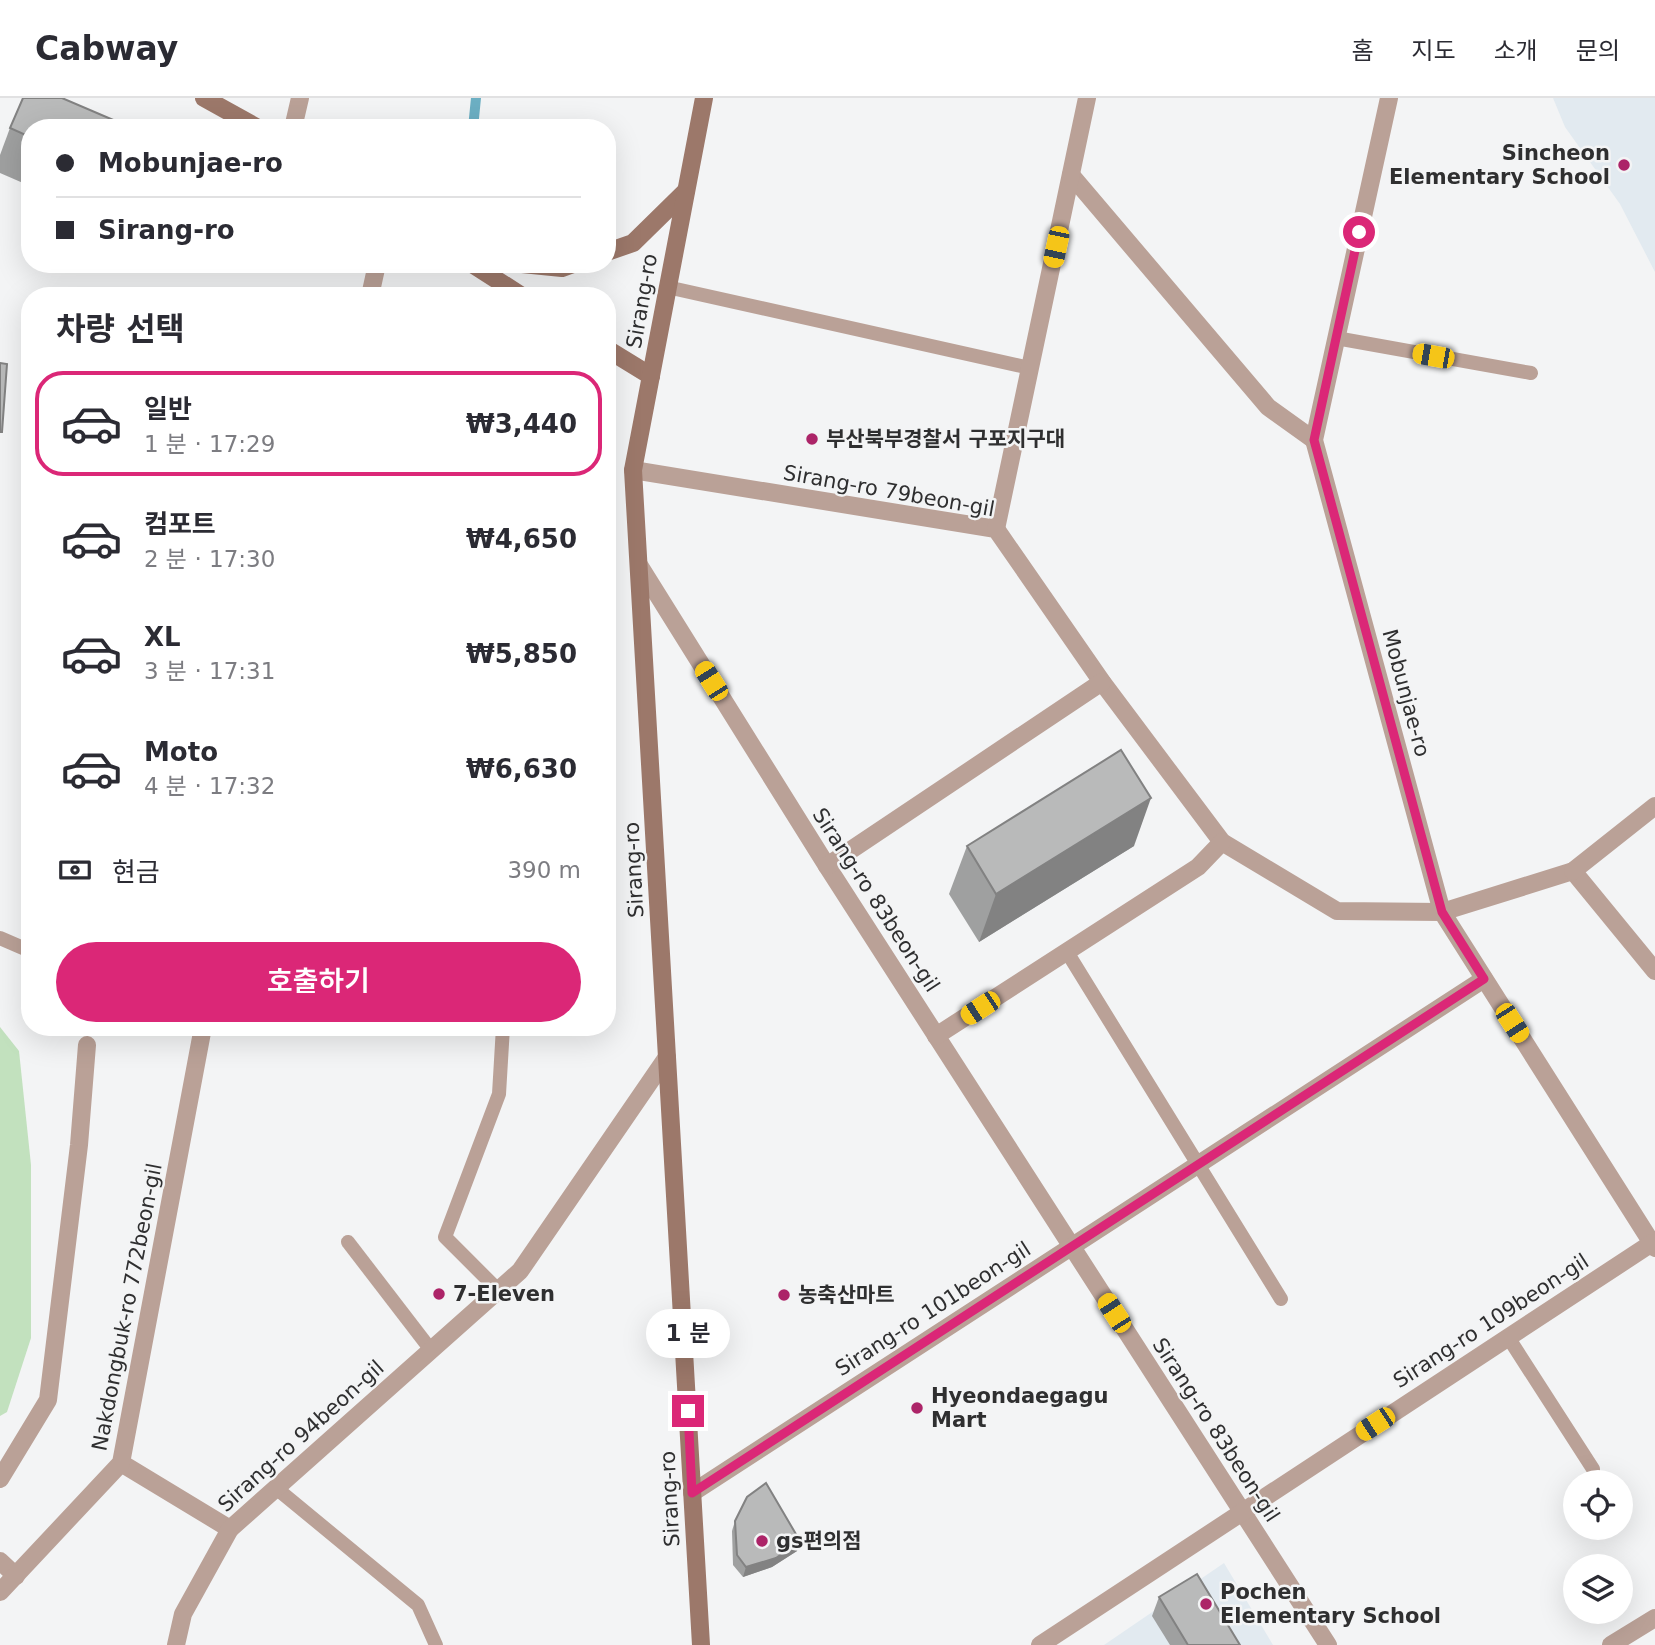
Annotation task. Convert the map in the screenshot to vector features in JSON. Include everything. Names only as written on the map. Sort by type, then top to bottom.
[{"type":"main road","points":[[204,98],[242,119]]},
{"type":"main road","name":"Sirang-ro","points":[[701,1645],[634,470],[704,98]]},
{"type":"main road","points":[[616,249],[633,243],[686,190]]},
{"type":"main road","points":[[486,273],[508,287]]},
{"type":"main road","points":[[616,355],[651,376]]},
{"type":"street","points":[[295,119],[300,98]]},
{"type":"street","points":[[996,529],[1087,98]]},
{"type":"street","name":"Mobunjae-ro","points":[[1389,98],[1314,440],[1442,912],[1653,1246]]},
{"type":"street","points":[[1071,175],[1268,407],[1314,440]]},
{"type":"street","name":"Sirang-ro 79beon-gil","points":[[634,470],[996,529],[1102,682],[1222,842],[1337,911],[1442,912],[1573,871]]},
{"type":"street","name":"Sirang-ro 83beon-gil","points":[[639,565],[936,1037],[1328,1645]]},
{"type":"street","points":[[827,866],[1102,682]]},
{"type":"street","points":[[1655,806],[1573,871],[1655,971]]},
{"type":"street","points":[[936,1037],[1198,867],[1222,842]]},
{"type":"street","name":"Sirang-ro 101beon-gil","points":[[692,1493],[1484,979]]},
{"type":"street","name":"Nakdongbuk-ro 772beon-gil","points":[[0,1592],[121,1463],[201,1036]]},
{"type":"street","points":[[2,1473],[48,1400],[79,1145],[87,1045]]},
{"type":"street","name":"Sirang-ro 94beon-gil","points":[[176,1645],[183,1614],[230,1529],[520,1271],[667,1057]]},
{"type":"street","name":"Sirang-ro 109beon-gil","points":[[1040,1645],[1242,1511],[1653,1246]]},
{"type":"street","points":[[121,1463],[230,1529]]},
{"type":"street","points":[[0,1561],[16,1576]]},
{"type":"street","points":[[1611,1645],[1655,1618]]},
{"type":"lane","points":[[667,287],[1030,368]]},
{"type":"lane","points":[[1336,338],[1531,373]]},
{"type":"lane","points":[[0,938],[21,947]]},
{"type":"lane","points":[[1067,952],[1281,1299]]},
{"type":"lane","points":[[498,1290],[446,1237],[499,1094],[502,1036]]},
{"type":"lane","points":[[348,1242],[431,1350]]},
{"type":"lane","points":[[1508,1338],[1593,1469]]},
{"type":"lane","points":[[276,1488],[418,1605],[436,1645]]},
{"type":"shaded area","name":"Sincheon Elementary School","points":[[1553,98],[1655,98],[1655,272],[1620,204],[1565,127]]},
{"type":"shaded area","name":"Pochen Elementary School","points":[[1224,1563],[1273,1645],[1104,1645]]},
{"type":"green space","points":[[0,1027],[19,1051],[31,1165],[31,1338],[7,1412],[0,1416]]},
{"type":"building","points":[[23,98],[62,98],[111,119],[21,119],[21,133],[10,128]]},
{"type":"building","points":[[0,363],[7,364],[2,432],[0,432]]},
{"type":"building","points":[[1121,750],[1151,798],[996,894],[967,846]]},
{"type":"building","name":"gs편의점","points":[[766,1483],[800,1541],[776,1558],[746,1567],[737,1555],[735,1521],[747,1497]]},
{"type":"building","points":[[1197,1574],[1240,1645],[1188,1645],[1159,1597]]},
{"type":"waterway","points":[[474,119],[476,98]]},
{"type":"place","name":"Sincheon Elementary School","points":[[1624,165]]},
{"type":"place","name":"부산북부경찰서 구포지구대","points":[[812,439]]},
{"type":"place","name":"7-Eleven","points":[[439,1294]]},
{"type":"place","name":"농축산마트","points":[[784,1295]]},
{"type":"place","name":"Hyeondaegagu Mart","points":[[917,1408]]},
{"type":"place","name":"gs편의점","points":[[762,1541]]},
{"type":"place","name":"Pochen Elementary School","points":[[1206,1604]]},
{"type":"route","points":[[688,1411],[692,1493],[1484,979],[1442,912],[1314,440],[1359,232]]}]
